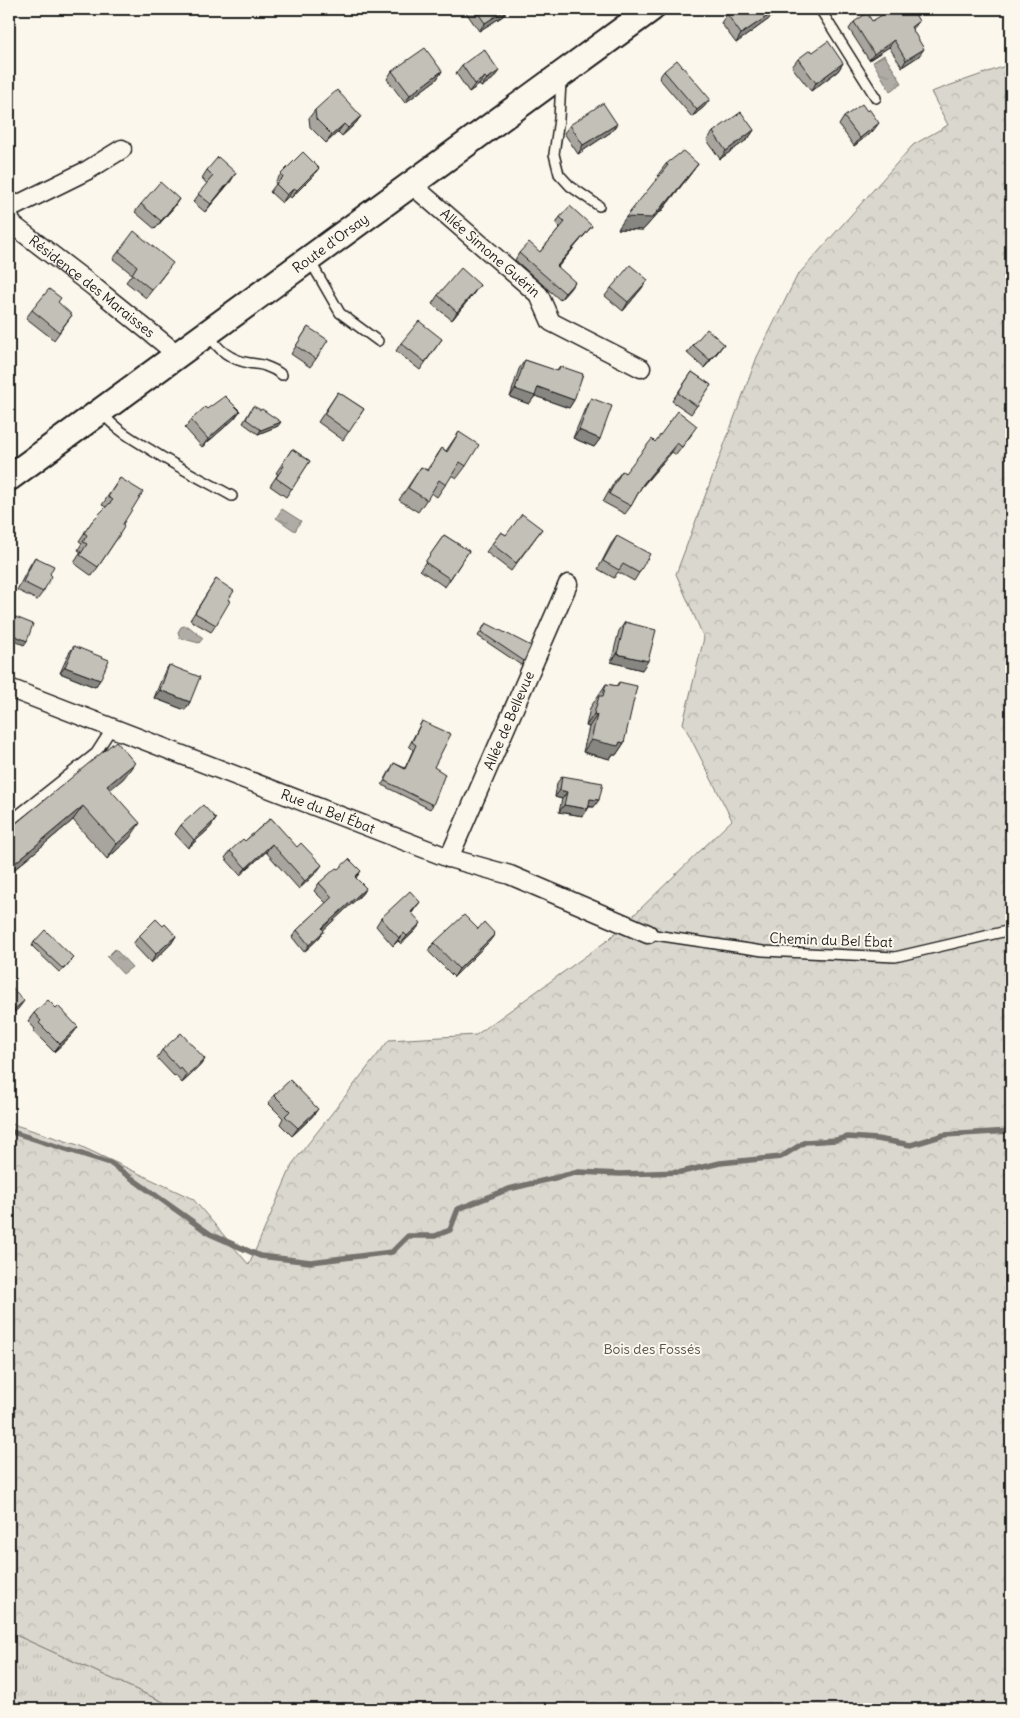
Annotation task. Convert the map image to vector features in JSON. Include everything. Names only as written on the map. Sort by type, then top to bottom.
[{"type":"main road","name":"Route d'Orsay","points":[[9,478],[650,9]]},
{"type":"street","points":[[9,209],[88,170],[122,149]]},
{"type":"street","name":"Allée Simone Guérin","points":[[411,184],[538,295],[551,322],[641,368]]},
{"type":"street","name":"Résidence des Maraisses","points":[[9,217],[13,225],[177,354]]},
{"type":"street","name":"Allée de Bellevue","points":[[449,858],[568,584]]},
{"type":"street","name":"Rue du Bel Ébat","points":[[9,688],[449,858],[510,875],[648,934]]},
{"type":"lane","points":[[820,9],[876,98]]},
{"type":"lane","points":[[562,74],[559,120],[554,154],[559,174],[570,186],[599,206]]},
{"type":"lane","points":[[308,259],[340,313],[378,341]]},
{"type":"lane","points":[[208,332],[212,342],[236,359],[264,365],[282,375]]},
{"type":"lane","points":[[100,411],[110,423],[135,441],[232,496]]},
{"type":"lane","points":[[9,822],[96,753],[112,728]]},
{"type":"lane","name":"Chemin du Bel Ébat","points":[[648,934],[764,951],[895,957],[1011,930]]},
{"type":"green space","name":"Bois des Fossés","points":[[1011,64],[1011,1709],[179,1709],[9,1632],[9,1123],[78,1145],[193,1199],[249,1265],[293,1163],[389,1040],[476,1035],[608,940],[732,820],[683,723],[704,638],[676,574],[757,357],[797,276],[913,145],[948,125],[931,92]]},
{"type":"green space","points":[[9,1632],[179,1709],[9,1709]]},
{"type":"water","points":[[884,55],[902,83],[890,91],[873,62]]},
{"type":"water","points":[[282,509],[301,521],[295,531],[276,518]]},
{"type":"water","points":[[184,626],[188,626],[203,638],[199,643],[180,638],[178,632]]},
{"type":"water","points":[[115,949],[132,967],[123,974],[107,957]]},
{"type":"building","points":[[475,9],[507,9],[485,23]]},
{"type":"building","points":[[735,9],[773,9],[775,11],[741,34],[727,14]]},
{"type":"building","points":[[892,9],[912,9],[919,21],[911,27],[924,49],[906,60],[894,40],[874,54],[854,22],[867,13],[872,21]]},
{"type":"building","points":[[828,41],[843,63],[816,83],[798,59],[810,50],[813,52]]},
{"type":"building","points":[[425,48],[442,71],[410,95],[392,71]]},
{"type":"building","points":[[484,49],[499,71],[475,84],[462,65]]},
{"type":"building","points":[[677,60],[710,99],[697,110],[664,71]]},
{"type":"building","points":[[337,90],[361,116],[348,128],[344,124],[332,135],[316,119],[315,110]]},
{"type":"building","points":[[603,103],[617,124],[583,145],[570,125]]},
{"type":"building","points":[[862,104],[867,111],[869,109],[879,123],[860,138],[844,117]]},
{"type":"building","points":[[741,112],[754,130],[726,151],[713,132]]},
{"type":"building","points":[[683,151],[698,164],[668,201],[652,218],[626,217],[668,165],[666,164]]},
{"type":"building","points":[[303,152],[319,168],[297,190],[294,188],[287,195],[276,184],[283,177],[281,174]]},
{"type":"building","points":[[218,157],[236,173],[211,204],[198,194],[213,176],[207,170]]},
{"type":"building","points":[[160,182],[179,199],[161,221],[141,204]]},
{"type":"building","points":[[570,206],[592,226],[557,266],[575,282],[565,293],[519,253],[529,242],[540,252],[565,222],[560,217]]},
{"type":"building","points":[[134,231],[173,263],[152,290],[132,274],[137,266],[119,251]]},
{"type":"building","points":[[630,265],[648,280],[628,302],[611,288]]},
{"type":"building","points":[[461,268],[480,285],[457,312],[438,295]]},
{"type":"building","points":[[49,289],[61,298],[58,302],[72,315],[59,332],[32,310]]},
{"type":"building","points":[[419,321],[442,339],[425,362],[401,343]]},
{"type":"building","points":[[308,327],[328,340],[316,359],[296,346]]},
{"type":"building","points":[[707,329],[724,344],[710,360],[693,345]]},
{"type":"building","points":[[525,360],[558,371],[560,366],[583,374],[574,400],[538,387],[535,396],[515,389]]},
{"type":"building","points":[[692,372],[711,385],[697,406],[678,393]]},
{"type":"building","points":[[338,392],[364,409],[349,432],[324,414]]},
{"type":"building","points":[[225,396],[240,411],[208,439],[191,420],[205,407],[207,409]]},
{"type":"building","points":[[591,398],[612,406],[600,439],[579,430]]},
{"type":"building","points":[[253,406],[262,409],[281,422],[261,430],[246,419]]},
{"type":"building","points":[[678,411],[697,426],[682,447],[677,443],[643,484],[631,506],[609,494],[622,471],[625,473],[652,439],[655,442]]},
{"type":"building","points":[[459,432],[479,445],[466,466],[460,462],[446,485],[439,480],[427,500],[408,488],[421,467],[428,471],[442,448],[447,452]]},
{"type":"building","points":[[292,449],[310,461],[292,489],[276,478],[284,466],[282,464]]},
{"type":"building","points":[[120,478],[143,492],[123,524],[124,527],[118,537],[98,567],[80,555],[87,544],[83,542],[87,535],[84,533],[93,520],[113,500],[108,497]]},
{"type":"building","points":[[522,514],[542,529],[516,563],[492,544],[501,532],[506,535]]},
{"type":"building","points":[[444,535],[469,551],[450,579],[425,562]]},
{"type":"building","points":[[617,536],[650,554],[639,573],[623,564],[619,570],[603,561]]},
{"type":"building","points":[[35,557],[54,566],[50,574],[52,576],[43,592],[23,582]]},
{"type":"building","points":[[216,579],[234,591],[216,625],[195,613]]},
{"type":"building","points":[[13,616],[33,624],[27,641],[9,633]]},
{"type":"building","points":[[625,622],[656,630],[648,661],[617,654]]},
{"type":"building","points":[[486,623],[531,646],[524,661],[481,632]]},
{"type":"building","points":[[74,646],[109,660],[100,680],[65,667]]},
{"type":"building","points":[[169,665],[200,677],[190,702],[160,690]]},
{"type":"building","points":[[619,682],[637,686],[624,743],[620,742],[618,746],[591,740],[597,715],[594,714],[599,696],[603,696],[606,684],[618,686]]},
{"type":"building","points":[[422,721],[451,734],[434,767],[445,774],[433,805],[385,781],[394,763],[405,769],[416,745],[412,742]]},
{"type":"building","points":[[116,741],[135,763],[107,786],[140,823],[117,844],[83,806],[9,868],[9,829]]},
{"type":"building","points":[[562,776],[603,783],[599,800],[590,799],[588,809],[564,805],[567,792],[560,790]]},
{"type":"building","points":[[203,805],[216,819],[194,840],[181,825]]},
{"type":"building","points":[[271,818],[297,847],[301,843],[322,865],[305,881],[272,844],[246,868],[230,851],[243,839],[245,841]]},
{"type":"building","points":[[349,859],[361,871],[355,877],[366,888],[322,928],[324,931],[309,945],[297,930],[332,897],[319,883]]},
{"type":"building","points":[[410,891],[420,902],[411,912],[421,923],[407,936],[404,933],[399,938],[381,918]]},
{"type":"building","points":[[464,915],[478,929],[484,922],[495,934],[459,969],[434,943]]},
{"type":"building","points":[[156,919],[163,926],[165,924],[176,936],[156,954],[139,936]]},
{"type":"building","points":[[45,930],[74,958],[63,969],[34,942]]},
{"type":"building","points":[[9,984],[24,1001],[9,1014]]},
{"type":"building","points":[[48,1000],[56,1008],[58,1006],[78,1027],[60,1044],[39,1023],[41,1021],[34,1013]]},
{"type":"building","points":[[181,1033],[205,1059],[187,1075],[162,1050]]},
{"type":"building","points":[[290,1080],[318,1109],[298,1128],[285,1116],[290,1111],[274,1095]]},
{"type":"waterway","points":[[9,1131],[110,1163],[210,1234],[260,1256],[311,1262],[392,1252],[408,1236],[435,1236],[450,1230],[458,1209],[509,1189],[579,1172],[620,1174],[682,1172],[720,1163],[781,1157],[805,1142],[836,1140],[848,1137],[877,1139],[911,1145],[944,1135],[1011,1131]]}]
